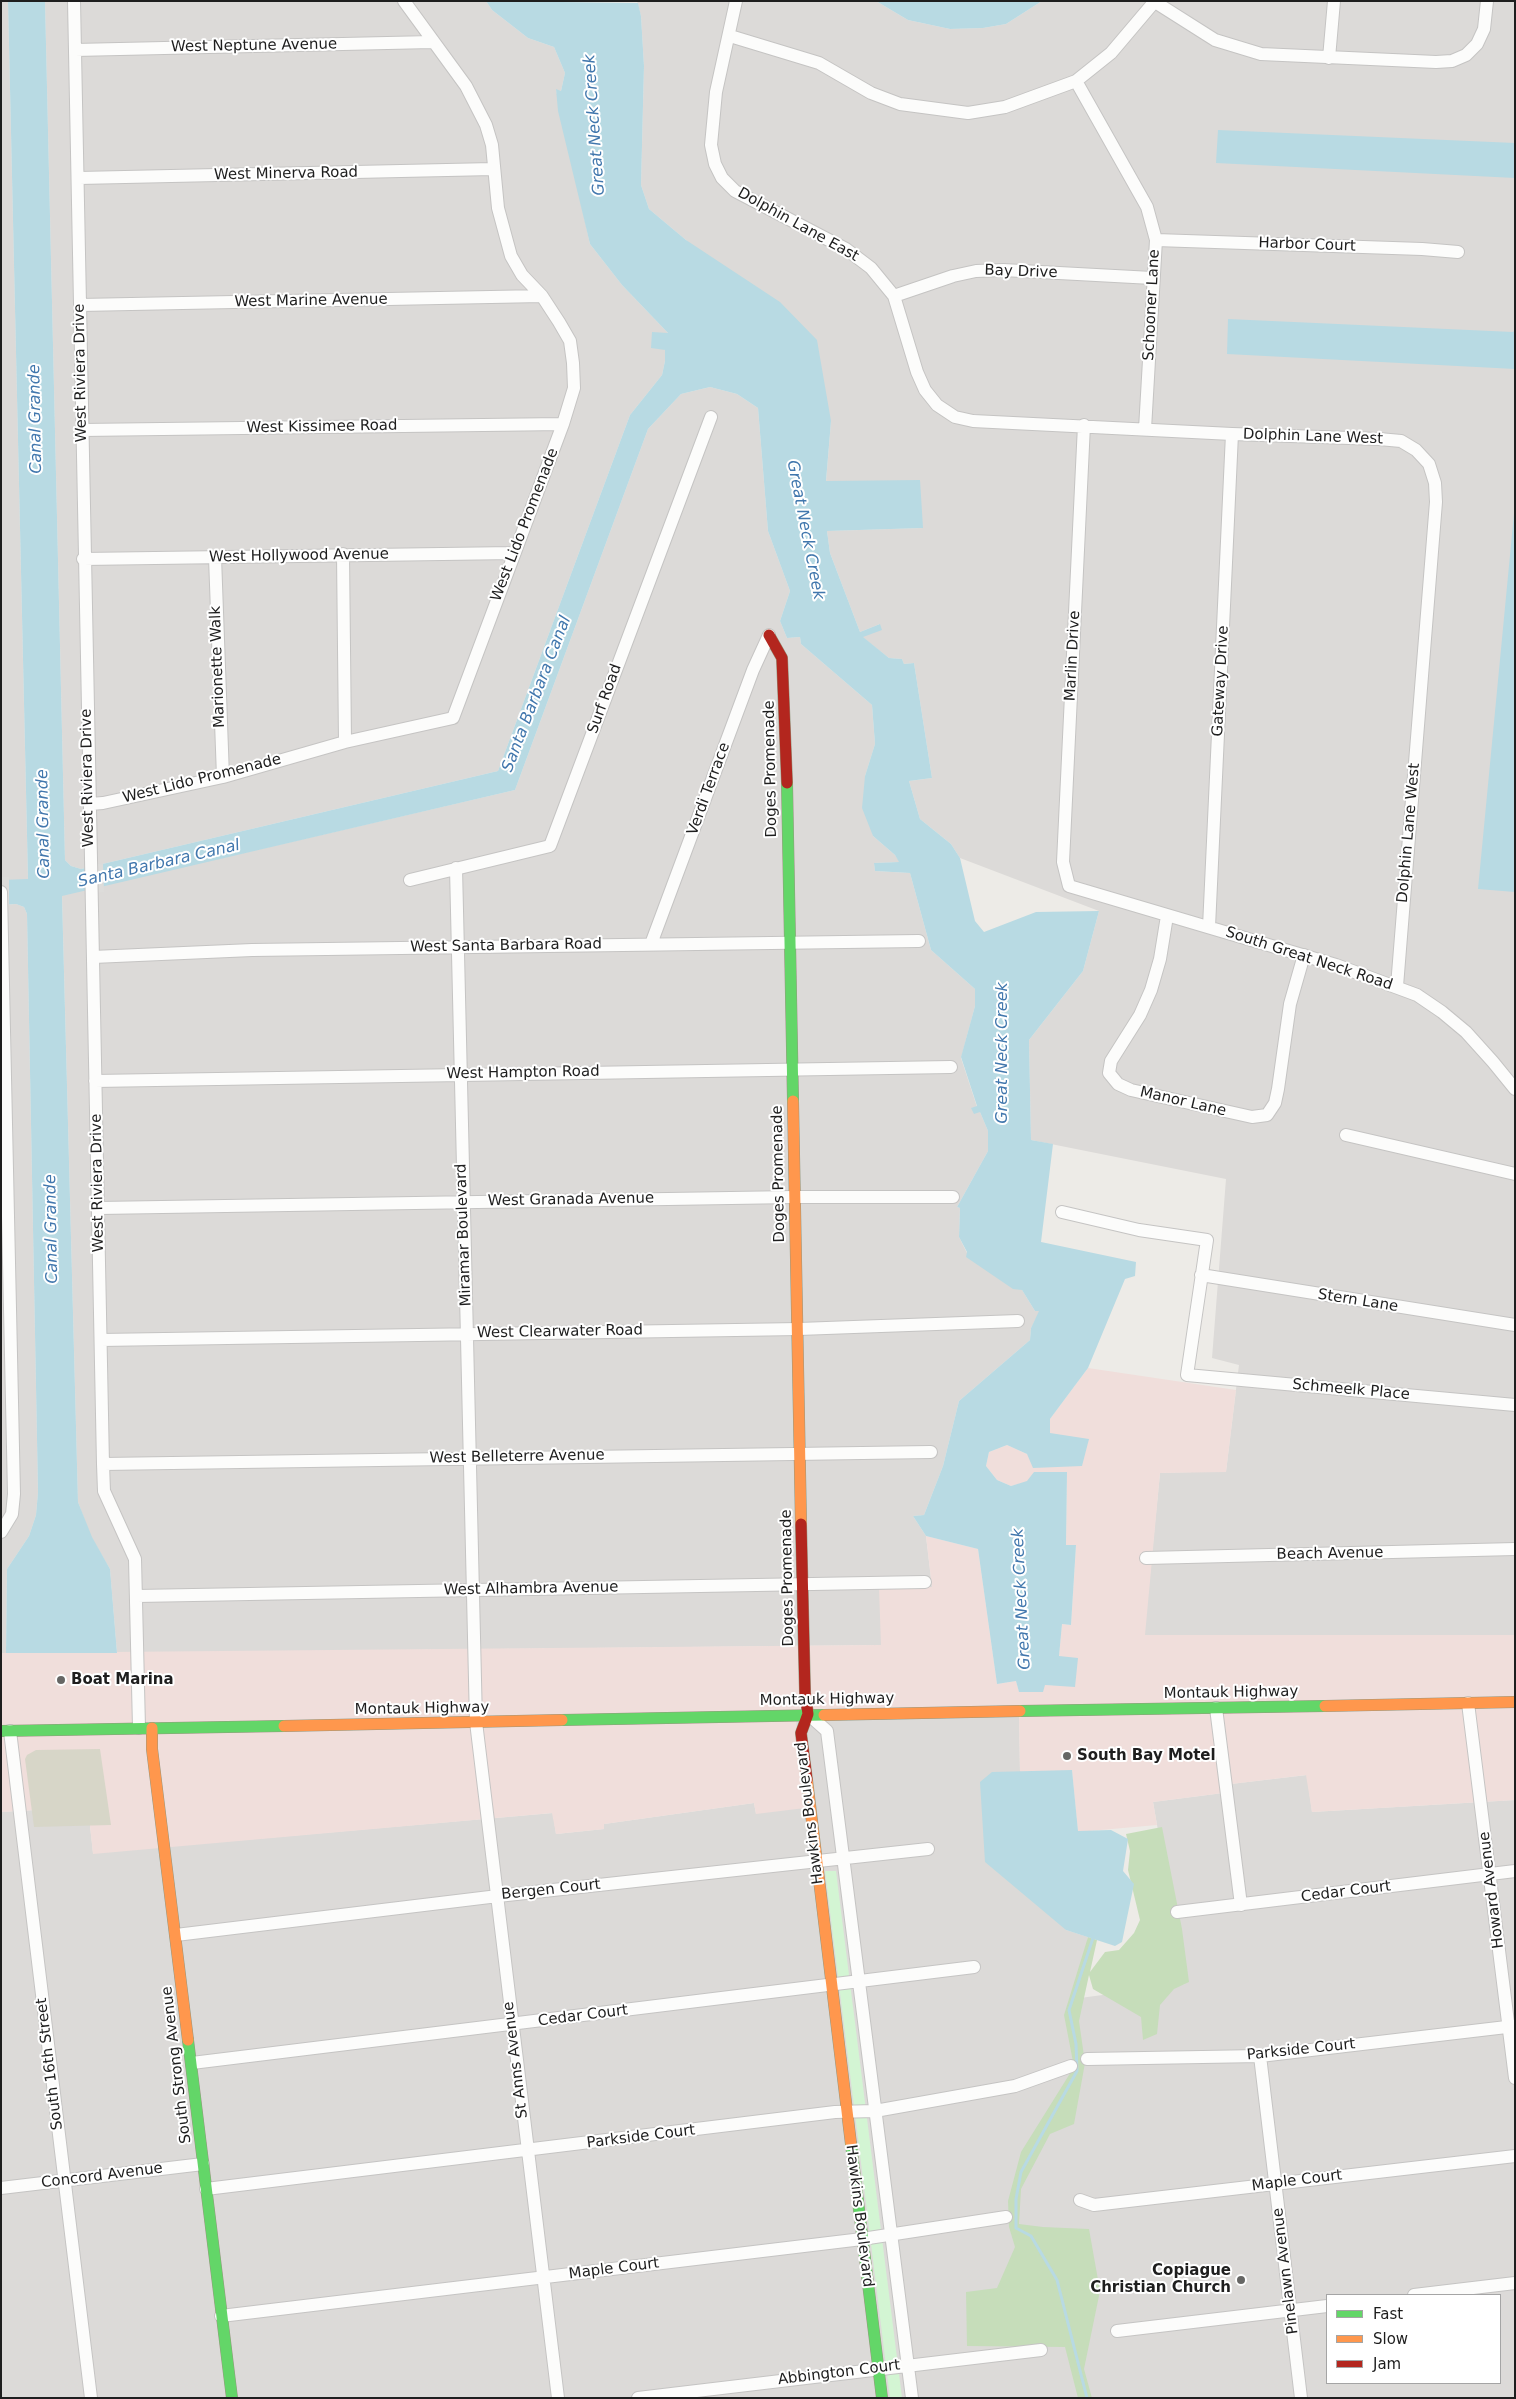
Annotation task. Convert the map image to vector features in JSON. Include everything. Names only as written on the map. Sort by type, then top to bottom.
[{"type":"street","name":"West Riviera Drive","points":[[74,1],[79,178],[83,559],[104,1491],[135,1559],[145,1728]]},
{"type":"street","name":"West Lido Promenade","points":[[90,804],[103,803],[222,777],[345,742],[453,718],[563,424],[574,388],[570,341],[542,296],[522,275],[511,256],[498,208],[492,145],[486,125],[466,86],[432,42],[404,1]]},
{"type":"street","name":"Dolphin Lane East","points":[[736,1],[730,36],[716,92],[711,145],[714,164],[722,178],[735,191],[846,249],[871,268],[894,296]]},
{"type":"street","points":[[1329,58],[1334,1]]},
{"type":"street","points":[[730,36],[819,63],[871,93],[900,104],[968,113],[1005,107],[1076,81],[1111,53],[1155,2],[1215,40],[1261,54],[1329,58],[1452,61],[1466,54],[1477,44],[1484,29],[1487,1]]},
{"type":"street","name":"West Neptune Avenue","points":[[75,50],[432,42]]},
{"type":"street","name":"Schooner Lane","points":[[1076,81],[1147,207],[1156,240],[1152,278],[1145,429]]},
{"type":"street","name":"West Minerva Road","points":[[79,178],[493,170]]},
{"type":"street","name":"Harbor Court","points":[[1156,240],[1422,249],[1458,252]]},
{"type":"street","name":"Bay Drive","points":[[894,296],[953,276],[976,271],[1003,270],[1152,278]]},
{"type":"street","name":"West Marine Avenue","points":[[80,305],[542,296]]},
{"type":"street","name":"Dolphin Lane West","points":[[894,296],[917,372],[925,390],[943,409],[955,417],[973,421],[1401,441],[1416,450],[1429,464],[1435,483],[1436,502],[1396,986]]},
{"type":"street","name":"Surf Road","points":[[410,880],[550,846],[711,417]]},
{"type":"street","name":"West Kissimee Road","points":[[82,430],[563,424]]},
{"type":"street","name":"Marlin Drive","points":[[1069,886],[1063,862],[1084,426]]},
{"type":"street","name":"Gateway Drive","points":[[1209,927],[1232,434]]},
{"type":"street","name":"West Hollywood Avenue","points":[[83,559],[514,553]]},
{"type":"street","points":[[344,554],[345,742]]},
{"type":"street","name":"Marionette Walk","points":[[214,558],[222,777]]},
{"type":"street","name":"Doges Promenade","points":[[769,635],[782,658],[784,689],[793,1069],[794,1197],[799,1328],[800,1454],[808,1714]]},
{"type":"street","name":"Verdi Terrace","points":[[651,944],[753,670],[769,635]]},
{"type":"street","name":"Miramar Boulevard","points":[[456,868],[476,1722]]},
{"type":"street","name":"South Great Neck Road","points":[[1069,886],[1304,956],[1396,986],[1417,995],[1466,1032],[1494,1062],[1515,1089]]},
{"type":"street","points":[[1,892],[8,1470],[12,1514],[1,1532]]},
{"type":"street","name":"Manor Lane","points":[[1167,916],[1160,959],[1151,990],[1140,1015],[1110,1067],[1109,1073],[1118,1084],[1131,1090],[1252,1117],[1267,1115],[1275,1103],[1290,1004],[1304,956]]},
{"type":"street","name":"West Santa Barbara Road","points":[[93,958],[252,950],[919,941]]},
{"type":"street","name":"West Hampton Road","points":[[95,1081],[951,1067]]},
{"type":"street","points":[[1346,1135],[1515,1174]]},
{"type":"street","name":"West Granada Avenue","points":[[98,1208],[953,1196]]},
{"type":"street","points":[[1062,1212],[1139,1230],[1207,1240],[1200,1275]]},
{"type":"street","name":"Stern Lane","points":[[1200,1275],[1515,1325]]},
{"type":"street","name":"Schmeelk Place","points":[[1200,1275],[1187,1375],[1515,1405]]},
{"type":"street","name":"West Clearwater Road","points":[[101,1340],[799,1328],[1018,1321]]},
{"type":"street","name":"West Belleterre Avenue","points":[[103,1464],[931,1452]]},
{"type":"street","name":"Beach Avenue","points":[[1146,1558],[1515,1549]]},
{"type":"street","name":"West Alhambra Avenue","points":[[137,1596],[925,1582]]},
{"type":"street","name":"Montauk Highway","points":[[6,1731],[808,1714],[1515,1702]]},
{"type":"street","name":"Howard Avenue","points":[[1468,1703],[1512,2026],[1515,2078]]},
{"type":"street","points":[[1216,1708],[1241,1905]]},
{"type":"street","name":"Hawkins Boulevard","points":[[882,2398],[830,1986],[801,1733],[808,1714],[827,1731],[912,2398]]},
{"type":"street","name":"St Anns Avenue","points":[[476,1722],[558,2398]]},
{"type":"street","name":"South Strong Avenue","points":[[145,1728],[152,1749],[232,2398]]},
{"type":"street","name":"South 16th Street","points":[[6,1731],[90,2398]]},
{"type":"street","name":"Bergen Court","points":[[176,1935],[498,1896],[928,1849]]},
{"type":"street","name":"Cedar Court","points":[[1177,1912],[1515,1871]]},
{"type":"street","name":"Cedar Court","points":[[192,2063],[974,1967]]},
{"type":"street","name":"Parkside Court","points":[[1087,2059],[1260,2056],[1512,2026]]},
{"type":"street","name":"Pinelawn Avenue","points":[[1260,2056],[1301,2398]]},
{"type":"street","name":"Parkside Court","points":[[206,2189],[846,2111],[875,2111],[1015,2086],[1072,2066]]},
{"type":"street","name":"Maple Court","points":[[1080,2200],[1094,2205],[1515,2156]]},
{"type":"street","name":"Concord Avenue","points":[[1,2188],[203,2164]]},
{"type":"street","name":"Maple Court","points":[[221,2316],[862,2239],[1006,2217]]},
{"type":"street","points":[[1422,2294],[1515,2283]]},
{"type":"street","points":[[1117,2331],[1326,2306]]},
{"type":"street","name":"Abbington Court","points":[[638,2398],[1041,2350]]},
{"type":"shaded area","points":[[1,1],[8,1],[28,880],[1,880]]},
{"type":"shaded area","points":[[45,1],[486,1],[492,10],[528,38],[554,47],[565,73],[561,91],[556,90],[590,244],[622,285],[669,334],[652,333],[665,350],[662,375],[630,415],[498,771],[81,869],[71,866],[65,860]]},
{"type":"shaded area","points":[[637,1],[876,1],[908,20],[950,29],[983,28],[1006,24],[1042,1],[1515,1],[1515,1635],[1144,1635],[1160,1473],[1226,1471],[1239,1365],[1212,1358],[1226,1179],[1031,1140],[1029,1040],[1083,971],[1099,911],[960,858],[951,844],[920,819],[909,781],[932,778],[914,663],[904,664],[902,659],[889,658],[862,637],[880,624],[860,632],[830,553],[827,531],[923,528],[826,482],[831,421],[686,240],[649,209],[641,185],[644,66],[641,16]]},
{"type":"shaded area","points":[[710,387],[737,394],[758,408],[768,531],[790,591],[780,621],[787,638],[800,637],[801,644],[872,705],[875,744],[865,776],[873,836],[895,855],[900,862],[874,863],[875,871],[910,873],[931,950],[975,989],[975,1006],[961,1058],[977,1107],[972,1108],[980,1112],[988,1131],[988,1151],[957,1207],[960,1208],[959,1237],[967,1253],[1022,1290],[1035,1311],[1040,1311],[1031,1328],[1030,1340],[959,1401],[943,1466],[924,1515],[913,1516],[926,1536],[932,1587],[881,1645],[117,1653],[110,1569],[91,1537],[78,1502],[62,895],[515,790],[648,429],[681,394]]},
{"type":"shaded area","points":[[16,904],[24,907],[27,914],[38,1492],[36,1515],[29,1536],[7,1569],[6,1653],[1,1653],[1,905]]},
{"type":"shaded area","points":[[1088,1368],[1236,1390],[1226,1472],[1160,1473],[1145,1635],[1515,1635],[1515,1800],[1312,1812],[1306,1775],[1223,1785],[1223,1793],[1153,1802],[1157,1825],[1078,1832],[1072,1771],[1020,1772],[1019,1710],[795,1711],[805,1808],[756,1814],[754,1803],[604,1824],[604,1829],[556,1834],[552,1813],[93,1854],[88,1807],[1,1812],[1,1653],[881,1645],[879,1588],[932,1587],[926,1536],[978,1549],[997,1684],[1016,1681],[1019,1691],[1045,1685],[1074,1686],[1059,1656],[1062,1624],[1071,1625],[1076,1546],[1066,1545],[1067,1472],[1011,1486],[997,1480],[986,1466],[989,1452],[1007,1445],[1027,1454],[1065,1466],[1082,1466],[1050,1433],[1050,1419]]},
{"type":"shaded area","points":[[1019,1710],[1020,1772],[992,1772],[1066,1930],[1088,1937],[1080,1998],[1185,1984],[1153,1802],[1223,1793],[1222,1785],[1307,1775],[1312,1812],[1515,1800],[1515,2398],[1,2398],[1,1812],[88,1807],[93,1853],[553,1813],[556,1834],[604,1829],[604,1824],[754,1803],[756,1814],[794,1711]]},
{"type":"shaded area","points":[[100,1749],[111,1825],[34,1827],[25,1759],[27,1755],[36,1750]]},
{"type":"green space","points":[[1162,1827],[1182,1929],[1189,1982],[1174,1989],[1160,2005],[1157,2034],[1143,2040],[1141,2017],[1093,1989],[1089,1975],[1079,2021],[1085,2063],[1074,2124],[1050,2134],[1021,2189],[1019,2224],[1089,2229],[1100,2291],[1084,2369],[1092,2398],[1078,2398],[1065,2347],[967,2346],[966,2292],[997,2288],[1015,2247],[1009,2227],[1008,2201],[1021,2152],[1074,2067],[1064,2015],[1088,1937],[1097,1940],[1090,1972],[1105,1952],[1119,1950],[1134,1933],[1140,1920],[1128,1870],[1130,1851],[1126,1834]]},
{"type":"green space","points":[[825,1871],[836,1871],[902,2398],[890,2398]]},
{"type":"water","points":[[8,1],[45,1],[65,860],[71,866],[81,869],[498,771],[630,415],[662,375],[665,350],[651,348],[652,332],[668,333],[622,285],[590,244],[558,111],[556,89],[561,91],[565,73],[554,47],[528,38],[492,10],[486,1],[638,3],[641,16],[644,66],[641,185],[649,209],[686,240],[780,302],[817,340],[831,421],[826,481],[920,480],[923,528],[827,531],[830,553],[860,632],[880,624],[882,630],[863,637],[889,658],[902,659],[904,664],[914,663],[932,778],[909,781],[920,819],[951,844],[960,858],[975,921],[984,932],[1036,912],[1099,911],[1083,971],[1029,1040],[1031,1140],[1053,1144],[1041,1242],[1136,1262],[1135,1276],[1125,1279],[1088,1368],[1050,1419],[1050,1433],[1089,1439],[1082,1466],[1033,1468],[1027,1454],[1007,1445],[989,1452],[986,1466],[997,1480],[1011,1486],[1027,1481],[1034,1472],[1067,1472],[1066,1545],[1076,1545],[1071,1625],[1062,1624],[1059,1656],[1078,1658],[1075,1687],[1045,1685],[1043,1692],[1019,1692],[1016,1681],[997,1684],[978,1549],[926,1536],[913,1516],[924,1515],[943,1466],[959,1401],[1030,1340],[1031,1328],[1039,1311],[1035,1311],[1022,1290],[1013,1289],[966,1257],[967,1252],[959,1237],[960,1208],[957,1207],[988,1151],[988,1131],[980,1112],[974,1114],[971,1108],[977,1106],[961,1057],[975,1006],[975,989],[931,950],[910,873],[875,871],[874,863],[899,862],[895,855],[873,836],[862,808],[865,776],[875,744],[872,705],[801,644],[800,637],[787,638],[780,621],[790,591],[768,531],[758,408],[737,394],[710,387],[681,394],[648,429],[515,790],[62,896],[78,1502],[92,1537],[110,1569],[117,1653],[6,1653],[7,1569],[29,1536],[36,1515],[38,1492],[27,914],[24,907],[16,904],[1,905],[1,880],[28,879]]},
{"type":"water","points":[[876,1],[1042,1],[1006,24],[983,28],[950,29],[908,20]]},
{"type":"water","points":[[1218,130],[1515,143],[1515,178],[1216,163]]},
{"type":"water","points":[[1228,319],[1513,332],[1515,330],[1515,369],[1227,354]]},
{"type":"water","points":[[1515,503],[1515,892],[1478,889]]},
{"type":"water","points":[[1072,1770],[1078,1831],[1111,1830],[1128,1839],[1123,1871],[1134,1884],[1122,1942],[1115,1946],[1066,1930],[985,1862],[980,1782],[992,1772]]},
{"type":"pier","points":[[103,864],[104,892],[86,893],[85,865]]},
{"type":"pier","points":[[1,877],[9,877],[9,906],[1,906]]},
{"type":"waterway","name":"Great Neck Creek","points":[[1087,2398],[1057,2280],[1031,2236],[1016,2228],[1016,2199],[1021,2172],[1077,2071],[1076,2044],[1069,2010],[1094,1935]]},
{"type":"traffic: fast","points":[[787,783],[793,1101]]},
{"type":"traffic: fast","points":[[1020,1711],[1325,1706]]},
{"type":"traffic: fast","points":[[562,1720],[824,1715]]},
{"type":"traffic: fast","points":[[1,1731],[284,1726]]},
{"type":"traffic: fast","points":[[188,2040],[232,2398]]},
{"type":"traffic: fast","points":[[851,2144],[882,2398]]},
{"type":"traffic: slow","points":[[793,1101],[801,1524]]},
{"type":"traffic: slow","points":[[1325,1706],[1515,1702]]},
{"type":"traffic: slow","points":[[824,1715],[1020,1711]]},
{"type":"traffic: slow","points":[[284,1726],[562,1720]]},
{"type":"traffic: slow","points":[[152,1728],[152,1749],[188,2040]]},
{"type":"traffic: slow","points":[[807,1780],[851,2144]]},
{"type":"traffic: jam","points":[[769,635],[782,658],[787,783]]},
{"type":"traffic: jam","points":[[801,1524],[805,1693],[808,1714],[801,1733],[807,1780]]},
{"type":"place","name":"Boat Marina","points":[[61,1680]]},
{"type":"place","name":"South Bay Motel","points":[[1067,1756]]},
{"type":"place","name":"Copiague Christian Church","points":[[1241,2280]]},
{"type":"water label","name":"Canal Grande","points":[[36,419]]},
{"type":"water label","name":"Santa Barbara Canal","points":[[537,694]]},
{"type":"water label","name":"Canal Grande","points":[[44,824]]},
{"type":"water label","name":"Santa Barbara Canal","points":[[159,864]]},
{"type":"water label","name":"Canal Grande","points":[[52,1229]]}]
